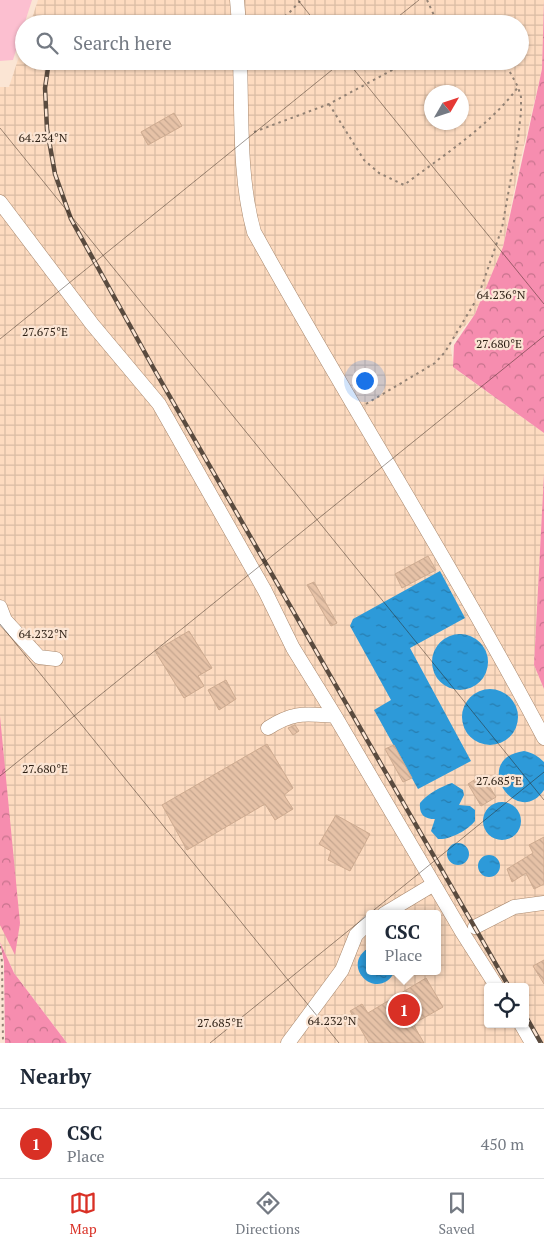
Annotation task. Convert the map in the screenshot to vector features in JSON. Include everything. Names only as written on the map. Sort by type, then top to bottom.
[{"type":"street","points":[[237,0],[238,15]]},
{"type":"street","points":[[240,70],[249,214],[254,232],[355,410],[507,668],[544,738]]},
{"type":"street","points":[[0,202],[92,324],[159,404],[265,591],[293,648],[462,932],[494,983]]},
{"type":"street","points":[[0,607],[5,620],[39,657],[56,659]]},
{"type":"street","points":[[268,728],[284,718],[295,715],[335,716]]},
{"type":"street","points":[[391,910],[434,884]]},
{"type":"street","points":[[475,927],[514,906],[544,903]]},
{"type":"street","points":[[288,1043],[342,970],[356,935],[366,925]]},
{"type":"street","points":[[524,1028],[532,1043]]},
{"type":"path","points":[[286,15],[301,0]]},
{"type":"path","points":[[427,0],[434,15]]},
{"type":"path","points":[[243,138],[259,128],[329,104],[392,70]]},
{"type":"path","points":[[355,410],[435,363],[445,352],[478,296],[502,228],[518,139],[521,97],[509,70]]},
{"type":"path","points":[[329,104],[364,160],[379,173],[404,185],[463,140],[509,99],[518,87]]},
{"type":"path","points":[[0,946],[2,962],[3,1043]]},
{"type":"shaded area","points":[[0,0],[32,0],[27,15],[15,15],[15,54],[13,60],[0,61]]},
{"type":"shaded area","points":[[38,0],[544,0],[542,69],[518,171],[503,247],[475,314],[450,344],[454,368],[544,433],[544,477],[534,665],[544,689],[544,1043],[67,1043],[14,973],[0,942],[0,87],[9,87],[15,69],[529,70],[529,15],[33,15]]},
{"type":"green space","points":[[544,0],[544,433],[453,367],[454,345],[475,314],[503,247],[542,69]]},
{"type":"green space","points":[[544,474],[544,689],[534,665]]},
{"type":"green space","points":[[0,716],[20,923],[15,955],[0,925]]},
{"type":"green space","points":[[0,942],[14,973],[67,1043],[5,1043],[4,962]]},
{"type":"water","points":[[440,571],[465,618],[410,648],[471,761],[418,789],[374,710],[391,700],[350,626],[353,619]]},
{"type":"water","points":[[460,634],[471,636],[480,642],[486,651],[488,662],[486,673],[480,682],[471,688],[460,690],[449,688],[440,682],[434,673],[432,662],[434,651],[440,642],[449,636]]},
{"type":"water","points":[[490,689],[501,691],[510,697],[516,706],[518,717],[516,728],[510,737],[501,743],[490,745],[479,743],[470,737],[464,728],[462,717],[464,706],[470,697],[479,691]]},
{"type":"water","points":[[524,751],[535,755],[544,762],[544,790],[533,800],[522,802],[511,797],[503,789],[499,777],[500,766],[508,757]]},
{"type":"water","points":[[452,783],[463,790],[464,795],[459,805],[470,806],[475,810],[475,821],[458,834],[438,839],[431,831],[435,819],[423,815],[420,810],[420,803],[435,791]]},
{"type":"water","points":[[502,802],[516,807],[521,821],[516,835],[502,840],[488,835],[483,821],[488,807]]},
{"type":"water","points":[[454,843],[462,843],[469,850],[469,858],[462,865],[454,865],[447,858],[447,850]]},
{"type":"water","points":[[485,855],[493,855],[500,862],[500,870],[493,877],[485,877],[478,870],[478,862]]},
{"type":"water","points":[[366,951],[366,975],[392,975],[388,980],[380,984],[371,983],[364,979],[359,972],[358,963],[361,955]]},
{"type":"building","points":[[174,113],[182,126],[148,145],[141,132]]},
{"type":"building","points":[[428,556],[436,570],[402,588],[395,574]]},
{"type":"building","points":[[314,582],[337,623],[331,626],[307,585]]},
{"type":"building","points":[[189,631],[212,668],[198,676],[204,686],[184,698],[155,651]]},
{"type":"building","points":[[226,680],[236,699],[219,710],[208,690]]},
{"type":"building","points":[[295,725],[299,731],[293,735],[288,728]]},
{"type":"building","points":[[267,744],[293,788],[284,795],[293,809],[275,820],[265,804],[187,850],[162,805]]},
{"type":"building","points":[[394,745],[412,778],[403,782],[385,749]]},
{"type":"building","points":[[482,775],[496,797],[481,806],[468,784]]},
{"type":"building","points":[[336,815],[370,834],[350,871],[328,860],[331,851],[319,844]]},
{"type":"building","points":[[544,837],[544,884],[534,889],[526,873],[512,882],[507,869],[533,853],[529,845]]},
{"type":"building","points":[[544,960],[544,984],[533,966]]},
{"type":"building","points":[[426,978],[443,1007],[413,1024],[424,1043],[369,1043],[350,1011],[362,1004],[368,1013]]},
{"type":"railway","points":[[48,70],[45,88],[47,129],[55,174],[71,219],[154,369],[507,983]]},
{"type":"railway","points":[[529,1022],[541,1043]]},
{"type":"place","name":"CSC","points":[[404,1010]]}]
